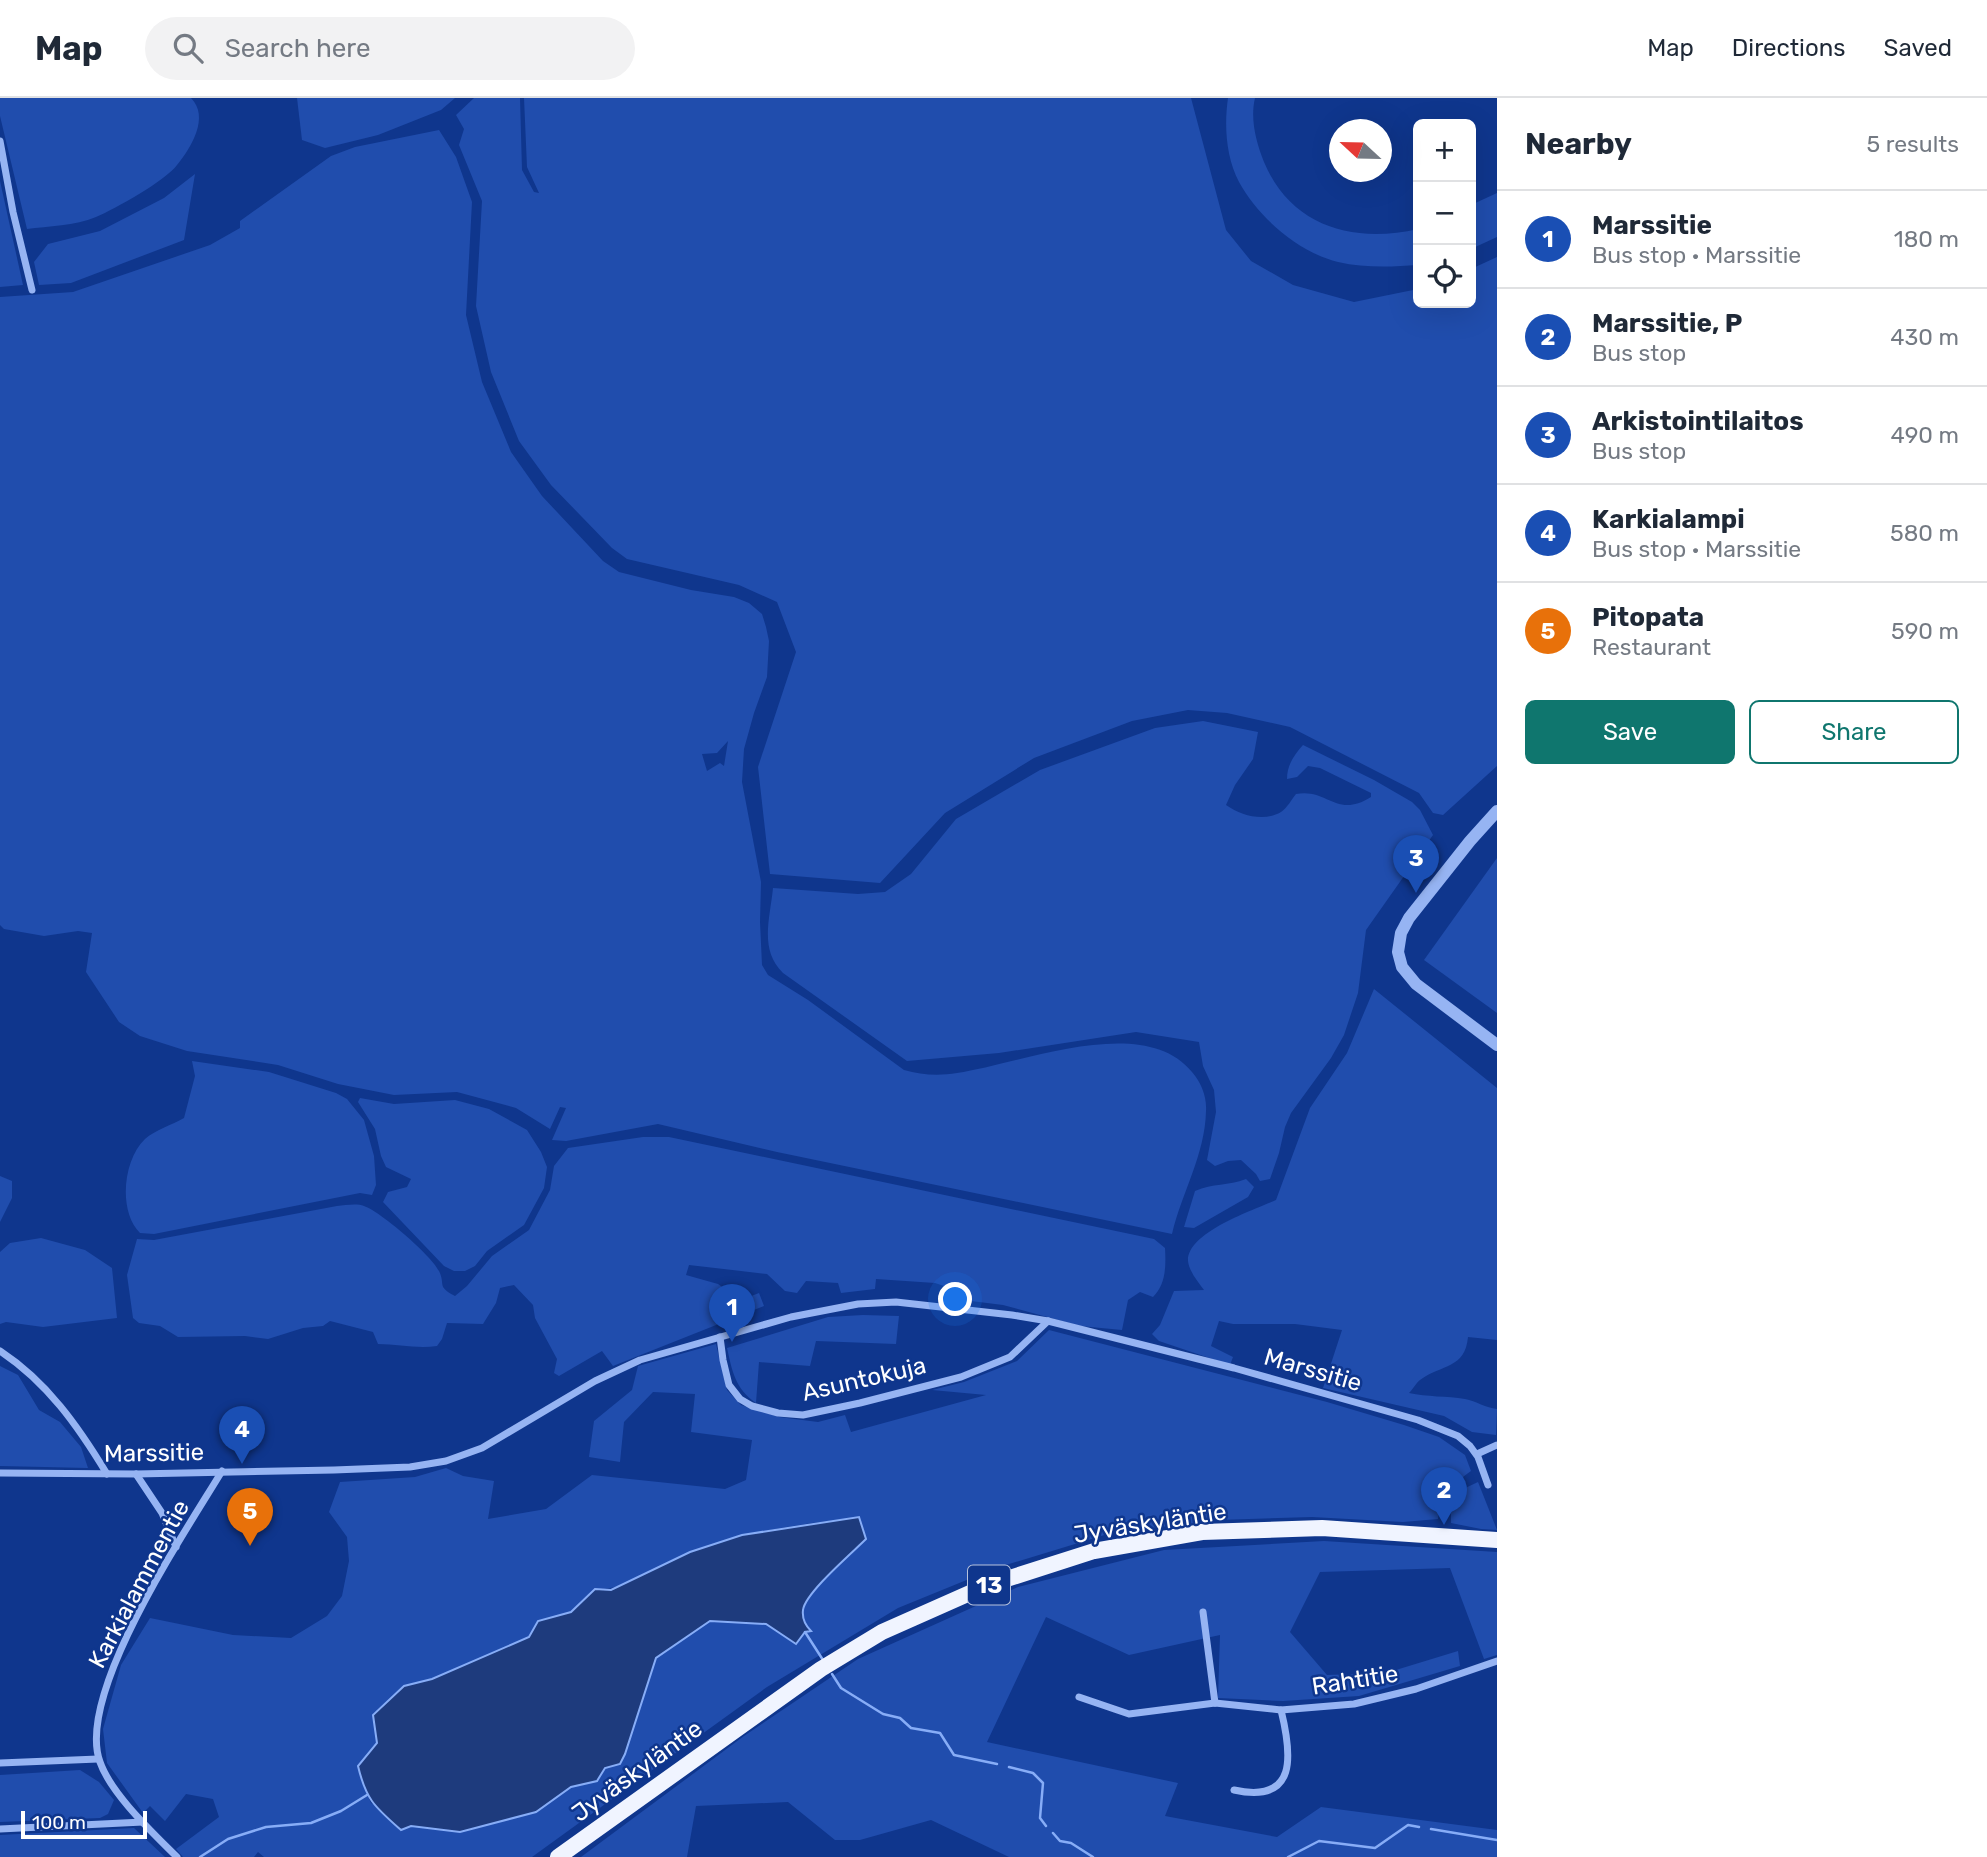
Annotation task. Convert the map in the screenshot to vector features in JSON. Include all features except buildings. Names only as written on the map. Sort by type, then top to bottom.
[{"type":"highway","name":"Jyväskyläntie","points":[[558,1857],[821,1668],[882,1632],[988,1586],[1094,1551],[1202,1532],[1322,1528],[1495,1540]]},
{"type":"street","points":[[0,141],[13,212],[32,290]]},
{"type":"street","points":[[1497,811],[1409,918],[1401,933],[1398,952],[1402,967],[1416,985],[1497,1045]]},
{"type":"street","name":"Marssitie","points":[[0,1474],[136,1474],[410,1467],[446,1461],[482,1448],[595,1381],[629,1365],[791,1317],[858,1304],[896,1302],[1048,1321],[1234,1368],[1418,1420],[1458,1436],[1477,1454]]},
{"type":"street","name":"Asuntokuja","points":[[720,1337],[729,1385],[740,1399],[752,1406],[778,1413],[803,1415],[860,1404],[883,1395],[961,1377],[1010,1357],[1048,1321]]},
{"type":"street","points":[[0,1351],[26,1370],[59,1402],[79,1428],[107,1474]]},
{"type":"street","points":[[1488,1485],[1477,1454],[1497,1445]]},
{"type":"street","name":"Karkialammentie","points":[[177,1857],[143,1822],[105,1775],[98,1759],[96,1728],[104,1694],[117,1658],[176,1547],[222,1471]]},
{"type":"street","points":[[136,1474],[162,1513],[176,1547]]},
{"type":"street","points":[[1203,1612],[1215,1703]]},
{"type":"street","name":"Rahtitie","points":[[1079,1697],[1129,1714],[1215,1703],[1281,1710],[1354,1704],[1416,1689],[1497,1661]]},
{"type":"street","points":[[1234,1790],[1253,1794],[1269,1791],[1283,1779],[1289,1766],[1289,1756],[1281,1710]]},
{"type":"street","points":[[0,1763],[98,1759]]},
{"type":"street","points":[[0,1829],[143,1822]]},
{"type":"shaded area","points":[[0,98],[191,98],[199,114],[199,123],[193,141],[177,165],[139,194],[88,220],[27,229],[0,116]]},
{"type":"shaded area","points":[[297,98],[455,98],[441,110],[378,135],[325,148],[302,140]]},
{"type":"shaded area","points":[[474,98],[520,98],[522,170],[534,192],[539,193],[527,167],[524,98],[1191,98],[1226,230],[1251,261],[1293,285],[1354,302],[1413,290],[1413,308],[1476,308],[1476,267],[1497,257],[1497,766],[1443,815],[1433,813],[1419,793],[1290,727],[1227,713],[1188,710],[1132,721],[1034,758],[945,813],[880,883],[770,874],[758,767],[796,652],[777,602],[739,585],[627,559],[612,548],[551,485],[519,441],[491,372],[476,306],[482,201],[459,145],[464,129],[456,115]]},
{"type":"shaded area","points":[[1228,98],[1255,98],[1254,122],[1261,154],[1276,184],[1290,202],[1308,216],[1348,232],[1371,234],[1413,230],[1413,265],[1378,266],[1338,262],[1308,250],[1281,232],[1257,208],[1239,182],[1231,162],[1226,119]]},
{"type":"shaded area","points":[[439,130],[456,157],[472,202],[466,315],[482,382],[511,452],[542,496],[603,561],[619,572],[691,590],[734,597],[749,603],[762,614],[769,641],[767,677],[744,749],[742,782],[761,882],[762,965],[768,975],[808,1000],[904,1070],[917,1073],[957,1073],[1047,1053],[1113,1044],[1144,1046],[1170,1054],[1192,1072],[1206,1100],[1202,1143],[1172,1234],[777,1152],[658,1124],[566,1141],[552,1140],[566,1108],[560,1107],[550,1129],[516,1108],[457,1092],[394,1095],[338,1084],[278,1065],[187,1051],[140,1036],[119,1022],[86,972],[92,933],[78,931],[44,936],[4,929],[0,925],[0,297],[73,292],[210,245],[240,228],[240,221],[331,156],[355,147]],"holes":[[[728,741],[724,766],[720,763],[707,771],[702,754],[717,753]]]},
{"type":"shaded area","points":[[195,174],[184,240],[71,283],[39,285],[34,262],[48,244],[100,231],[164,198]]},
{"type":"shaded area","points":[[0,181],[23,285],[0,287]]},
{"type":"shaded area","points":[[1497,193],[1497,237],[1476,247],[1476,245],[1476,203]]},
{"type":"shaded area","points":[[1203,721],[1258,732],[1253,759],[1235,785],[1226,805],[1232,809],[1246,815],[1267,817],[1283,810],[1296,794],[1307,793],[1349,805],[1371,797],[1371,793],[1320,768],[1308,766],[1297,777],[1287,779],[1288,769],[1303,745],[1412,802],[1420,810],[1433,835],[1366,930],[1358,993],[1344,1035],[1331,1058],[1291,1113],[1270,1179],[1260,1181],[1241,1160],[1215,1166],[1207,1160],[1216,1112],[1214,1090],[1203,1066],[1199,1042],[1136,1032],[999,1053],[907,1061],[783,973],[776,964],[768,944],[773,888],[858,894],[885,892],[911,874],[956,819],[1040,770],[1155,728]]},
{"type":"shaded area","points":[[1497,858],[1497,1013],[1424,960]]},
{"type":"shaded area","points":[[1374,989],[1497,1088],[1497,1340],[1468,1337],[1466,1347],[1457,1360],[1420,1380],[1409,1393],[1465,1399],[1497,1409],[1496,1435],[1472,1432],[1444,1416],[1323,1388],[1342,1330],[1295,1324],[1233,1324],[1219,1321],[1211,1346],[1233,1357],[1230,1365],[1159,1341],[1152,1334],[1160,1325],[1174,1291],[1204,1290],[1188,1261],[1191,1250],[1198,1241],[1223,1223],[1276,1200],[1310,1108],[1347,1053]]},
{"type":"shaded area","points":[[192,1061],[269,1072],[347,1099],[364,1120],[374,1156],[376,1185],[372,1195],[360,1193],[154,1234],[140,1233],[128,1212],[128,1172],[132,1159],[145,1139],[184,1118],[195,1076]]},
{"type":"shaded area","points":[[360,1098],[394,1104],[455,1100],[489,1109],[527,1130],[547,1167],[544,1188],[524,1225],[487,1251],[475,1266],[465,1271],[454,1271],[444,1266],[383,1202],[388,1192],[407,1187],[411,1179],[386,1167],[375,1129],[358,1102]]},
{"type":"shaded area","points":[[643,1137],[669,1137],[1154,1239],[1165,1248],[1163,1281],[1153,1297],[1140,1292],[1128,1300],[1122,1330],[1080,1326],[1003,1305],[955,1299],[947,1287],[935,1283],[876,1279],[875,1289],[841,1293],[838,1283],[806,1281],[797,1293],[785,1291],[767,1274],[689,1265],[686,1275],[718,1284],[741,1300],[759,1293],[764,1306],[613,1366],[602,1351],[559,1376],[554,1373],[557,1359],[535,1318],[533,1305],[514,1285],[500,1288],[496,1303],[483,1324],[447,1323],[442,1339],[437,1346],[430,1347],[378,1344],[373,1332],[330,1321],[323,1326],[303,1328],[268,1339],[245,1336],[178,1337],[160,1326],[139,1323],[133,1318],[127,1275],[137,1239],[154,1240],[351,1204],[372,1210],[405,1235],[434,1264],[441,1276],[443,1287],[455,1296],[492,1256],[529,1230],[550,1190],[554,1166],[568,1148]]},
{"type":"shaded area","points":[[0,1176],[12,1181],[12,1198],[0,1222]]},
{"type":"shaded area","points":[[1246,1179],[1254,1187],[1248,1197],[1194,1228],[1184,1227],[1195,1191]]},
{"type":"shaded area","points":[[41,1238],[85,1250],[112,1268],[117,1318],[43,1327],[6,1322],[0,1324],[0,1252],[10,1243]]},
{"type":"shaded area","points":[[899,1316],[896,1344],[816,1341],[810,1366],[759,1362],[756,1403],[743,1392],[733,1371],[727,1348],[828,1317]]},
{"type":"shaded area","points":[[1049,1330],[1327,1402],[1404,1425],[1439,1437],[1465,1455],[1471,1471],[1448,1491],[1438,1519],[1403,1522],[1312,1517],[1218,1520],[1111,1533],[996,1568],[898,1608],[767,1687],[532,1857],[264,1857],[258,1852],[254,1857],[183,1857],[176,1849],[219,1817],[213,1799],[186,1794],[165,1821],[150,1806],[143,1813],[107,1763],[103,1729],[121,1665],[150,1618],[233,1635],[291,1638],[327,1616],[342,1596],[349,1561],[347,1537],[329,1512],[340,1482],[415,1477],[446,1468],[463,1476],[494,1481],[488,1519],[546,1509],[592,1475],[725,1489],[746,1480],[752,1440],[691,1432],[695,1394],[653,1392],[624,1422],[620,1462],[589,1457],[594,1421],[632,1390],[638,1366],[716,1344],[727,1390],[741,1405],[779,1417],[818,1422],[845,1415],[851,1432],[986,1395],[932,1390],[964,1382],[1017,1361]],"holes":[[[859,1518],[866,1539],[812,1594],[803,1610],[810,1630],[796,1643],[766,1624],[710,1621],[656,1658],[625,1754],[620,1764],[605,1768],[597,1781],[570,1787],[536,1812],[460,1832],[411,1826],[371,1803],[358,1765],[377,1743],[404,1686],[432,1679],[529,1637],[539,1621],[571,1612],[595,1589],[607,1589],[632,1582],[709,1546],[773,1530]]]},
{"type":"shaded area","points":[[0,1366],[18,1375],[39,1410],[60,1422],[81,1447],[88,1468],[0,1466]]},
{"type":"shaded area","points":[[1478,1482],[1497,1530],[1451,1523],[1451,1500],[1461,1490]]},
{"type":"shaded area","points":[[859,1517],[866,1539],[820,1584],[803,1610],[806,1624],[811,1631],[805,1632],[796,1644],[766,1624],[710,1621],[656,1658],[625,1754],[620,1764],[605,1768],[597,1781],[571,1787],[536,1812],[460,1832],[411,1826],[401,1830],[378,1809],[368,1795],[358,1766],[377,1743],[373,1715],[404,1686],[432,1679],[529,1637],[538,1621],[571,1612],[595,1589],[611,1590],[690,1552],[742,1535]]},
{"type":"shaded area","points":[[1324,1541],[1497,1552],[1497,1655],[1484,1659],[1450,1568],[1320,1572],[1290,1632],[1327,1675],[1386,1673],[1458,1651],[1460,1666],[1359,1696],[1283,1701],[1218,1698],[1220,1635],[1129,1655],[1046,1617],[987,1742],[1178,1783],[1165,1816],[1277,1837],[1321,1807],[1497,1830],[1497,1857],[1009,1857],[931,1820],[860,1840],[835,1840],[788,1802],[696,1806],[687,1857],[581,1857],[744,1736],[858,1659],[1018,1587],[1164,1550]]},
{"type":"shaded area","points":[[80,1770],[99,1782],[114,1800],[108,1814],[100,1818],[0,1822],[0,1775]]},
{"type":"shaded area","points":[[134,1828],[165,1857],[0,1857],[0,1835]]},
{"type":"waterway","points":[[805,1632],[823,1660]]},
{"type":"waterway","points":[[832,1674],[841,1688],[883,1714],[900,1718],[911,1728],[940,1733],[954,1755],[997,1764]]},
{"type":"waterway","points":[[1009,1767],[1033,1773],[1043,1783],[1040,1818],[1046,1826]]},
{"type":"waterway","points":[[200,1857],[228,1839],[266,1827],[311,1823],[341,1811],[367,1795]]},
{"type":"waterway","points":[[1288,1857],[1319,1841],[1375,1848],[1408,1825],[1419,1827]]},
{"type":"waterway","points":[[1431,1829],[1497,1840]]},
{"type":"waterway","points":[[1053,1833],[1060,1841],[1071,1843],[1093,1857]]},
{"type":"place","name":"Arkistointilaitos","points":[[1416,893]]},
{"type":"place","name":"Marssitie","points":[[732,1342]]},
{"type":"place","name":"Karkialampi","points":[[242,1464]]},
{"type":"place","name":"Marssitie, P","points":[[1444,1525]]},
{"type":"place","name":"Pitopata","points":[[250,1546]]}]
